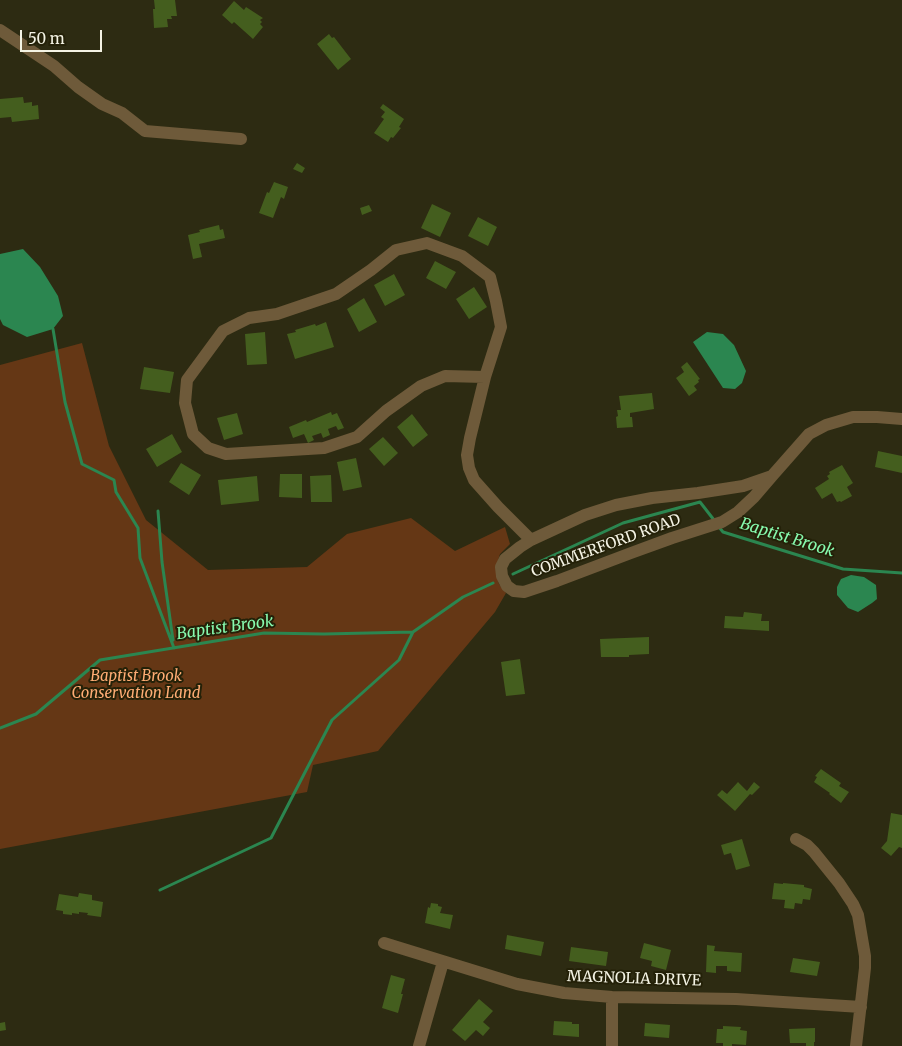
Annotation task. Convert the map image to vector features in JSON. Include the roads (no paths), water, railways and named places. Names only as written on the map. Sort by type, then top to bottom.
[{"type":"street","points":[[0,30],[54,66],[78,87],[102,104],[122,113],[145,131],[241,139]]},
{"type":"street","points":[[485,377],[445,376],[421,386],[386,411],[357,437],[324,448],[226,454],[208,448],[193,434],[185,403],[187,380],[223,331],[249,318],[277,314],[336,294],[396,250],[427,243],[462,256],[490,277],[500,327],[470,438],[469,468],[474,480],[531,540]]},
{"type":"street","name":"COMMERFORD ROAD","points":[[772,476],[743,486],[652,498],[616,505],[585,515],[531,540],[516,550],[504,559],[501,567],[502,576],[507,586],[514,591],[524,592],[722,522],[738,512],[772,476],[809,434],[826,425],[853,417],[877,416],[902,419]]},
{"type":"street","points":[[796,839],[807,845],[839,882],[856,910],[860,922],[865,968],[856,1046]]},
{"type":"street","name":"MAGNOLIA DRIVE","points":[[384,943],[540,990],[612,997],[860,1006]]},
{"type":"street","points":[[419,1046],[443,962]]},
{"type":"street","points":[[612,997],[612,1046]]},
{"type":"waterway","points":[[53,329],[65,402],[82,464],[114,480],[116,492],[138,528],[140,558],[174,648]]},
{"type":"waterway","name":"Baptist Brook","points":[[513,574],[623,523],[700,502],[714,520]]},
{"type":"waterway","points":[[158,511],[162,562],[173,640]]},
{"type":"waterway","name":"Baptist Brook","points":[[719,527],[723,532],[843,569],[902,573]]},
{"type":"waterway","name":"Baptist Brook","points":[[0,728],[36,714],[100,660],[264,633],[413,632],[463,597],[493,583]]},
{"type":"waterway","points":[[160,890],[271,838],[332,720],[399,660],[413,632]]},
{"type":"park label","name":"Baptist Brook Conservation Land","points":[[136,686]]}]
